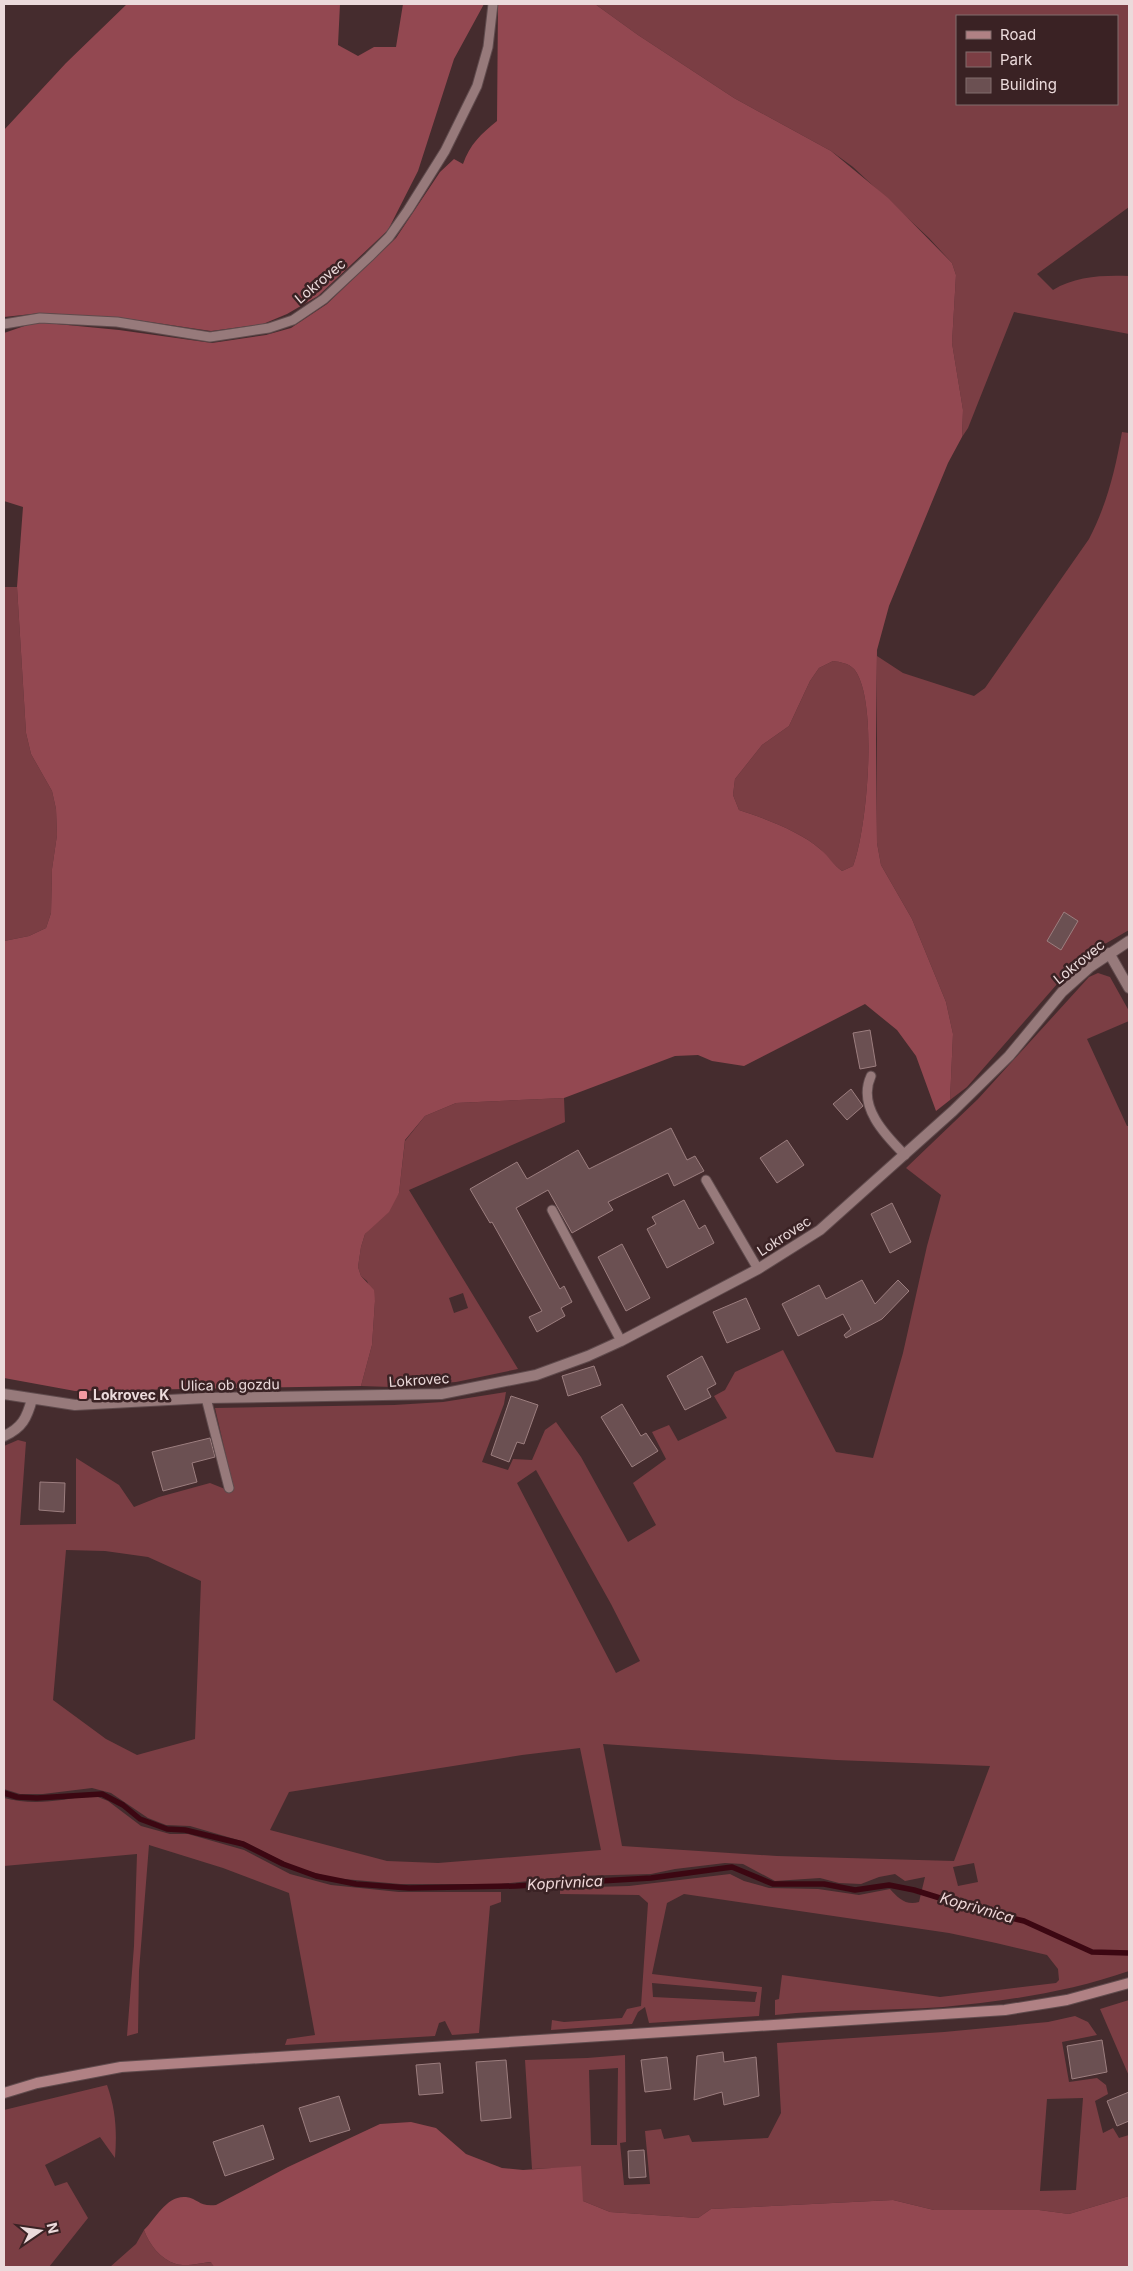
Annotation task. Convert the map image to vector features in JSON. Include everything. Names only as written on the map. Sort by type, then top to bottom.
[{"type":"street","name":"Lokrovec","points":[[367,1396],[441,1394],[536,1375],[621,1342],[758,1269],[820,1230],[905,1155],[1008,1056],[1062,992],[1090,967],[1129,941]]},
{"type":"street","points":[[1109,953],[1129,988]]},
{"type":"street","name":"Ulica ob gozdu","points":[[4,1394],[75,1405],[206,1398],[367,1396]]},
{"type":"street","points":[[4,1436],[16,1431],[26,1419],[32,1399]]},
{"type":"street","points":[[4,2093],[37,2083],[121,2067],[1006,2010],[1068,2000],[1129,1983]]},
{"type":"lane","name":"Lokrovec","points":[[4,324],[40,318],[117,322],[210,337],[269,328],[293,320],[324,299],[369,257],[389,237],[408,210],[445,151],[477,86],[488,47],[493,4]]},
{"type":"lane","points":[[871,1076],[867,1085],[867,1092],[873,1117],[905,1155]]},
{"type":"lane","points":[[706,1180],[758,1269]]},
{"type":"lane","points":[[552,1210],[621,1342]]},
{"type":"lane","points":[[206,1398],[229,1488]]},
{"type":"green space","points":[[595,4],[1129,4],[1129,207],[1037,274],[1053,290],[1080,279],[1100,276],[1129,276],[1129,334],[1014,312],[968,428],[962,437],[963,410],[952,343],[956,275],[952,263],[929,238],[853,167],[831,151],[734,98],[638,35]]},
{"type":"green space","points":[[1122,432],[1129,433],[1129,930],[1098,948],[1072,967],[967,1087],[950,1100],[953,1034],[946,1002],[912,919],[881,865],[877,843],[877,656],[903,673],[974,696],[985,688],[1089,539],[1110,487]]},
{"type":"green space","points":[[4,587],[17,587],[26,733],[31,754],[52,791],[56,809],[57,835],[52,869],[51,913],[46,928],[29,936],[4,941]]},
{"type":"green space","points":[[833,661],[852,667],[862,685],[868,735],[868,766],[863,825],[853,866],[842,871],[820,849],[793,831],[739,810],[733,795],[735,779],[762,745],[789,726],[810,681],[819,668]]},
{"type":"green space","points":[[1098,973],[1110,977],[1129,1011],[1129,1021],[1087,1039],[1127,1126],[1129,1126],[1129,1971],[1083,1985],[1037,1995],[990,2002],[943,2007],[775,2015],[775,2000],[779,1999],[782,1975],[940,1997],[1056,1983],[1059,1980],[1058,1969],[1047,1955],[949,1933],[684,1894],[667,1903],[652,1974],[762,1987],[759,2016],[649,2023],[645,2007],[638,2012],[632,2024],[551,2030],[552,2020],[564,2022],[622,2018],[627,2009],[641,2006],[648,1903],[639,1895],[560,1894],[560,1888],[629,1886],[730,1874],[744,1881],[769,1888],[818,1889],[859,1895],[890,1889],[906,1902],[914,1903],[919,1902],[925,1877],[905,1881],[895,1874],[879,1877],[861,1884],[839,1883],[820,1878],[775,1881],[743,1864],[725,1863],[651,1874],[575,1876],[501,1884],[400,1884],[333,1878],[294,1867],[245,1842],[190,1826],[166,1825],[148,1818],[111,1793],[92,1788],[43,1794],[20,1794],[4,1789],[4,1446],[18,1440],[26,1442],[20,1525],[76,1524],[76,1458],[119,1485],[134,1507],[159,1497],[210,1483],[225,1489],[233,1486],[215,1408],[394,1405],[443,1402],[506,1392],[504,1404],[482,1462],[508,1470],[513,1459],[532,1460],[545,1430],[556,1422],[581,1457],[628,1542],[656,1525],[633,1483],[666,1459],[652,1432],[669,1425],[678,1441],[727,1418],[714,1396],[725,1390],[735,1372],[783,1350],[836,1452],[873,1458],[903,1353],[927,1246],[941,1195],[906,1168],[978,1099],[1089,977]],"holes":[[[536,1470],[611,1604],[640,1661],[616,1673],[517,1483]],[[66,1550],[105,1551],[148,1557],[201,1581],[195,1739],[137,1755],[106,1739],[53,1700]],[[603,1744],[836,1760],[990,1766],[954,1861],[777,1856],[622,1846]],[[580,1748],[601,1850],[438,1863],[387,1861],[270,1830],[289,1792],[522,1755]],[[974,1863],[978,1882],[958,1886],[953,1867]],[[652,1983],[757,1992],[755,2002],[653,1997]]]},
{"type":"green space","points":[[564,1098],[565,1122],[409,1190],[518,1369],[456,1382],[391,1387],[361,1386],[372,1345],[375,1301],[367,1281],[361,1276],[358,1267],[365,1234],[399,1193],[405,1141],[425,1116],[456,1103]],"holes":[[[463,1293],[468,1308],[454,1313],[449,1298]]]},
{"type":"green space","points":[[93,1795],[108,1801],[141,1826],[170,1834],[188,1834],[244,1850],[290,1874],[331,1885],[399,1892],[501,1892],[501,1902],[490,1906],[479,2033],[452,2035],[445,2021],[439,2023],[435,2036],[285,2045],[287,2039],[315,2035],[289,1893],[223,1868],[149,1845],[139,1971],[138,2033],[127,2036],[134,1946],[137,1854],[4,1866],[4,1798],[37,1802]]},
{"type":"green space","points":[[1129,2000],[1129,2076],[1100,2009]]},
{"type":"green space","points":[[1075,2016],[1088,2022],[1097,2035],[1062,2042],[1069,2082],[1097,2078],[1106,2085],[1108,2094],[1095,2101],[1103,2133],[1113,2128],[1119,2138],[1129,2135],[1129,2196],[1069,2214],[1039,2210],[934,2210],[893,2200],[711,2209],[698,2218],[610,2212],[583,2201],[558,2168],[532,2169],[525,2060],[625,2055],[626,2142],[620,2143],[624,2185],[650,2184],[645,2131],[661,2129],[664,2139],[689,2135],[692,2142],[768,2138],[781,2113],[777,2043],[944,2032],[1048,2022]],"holes":[[[618,2068],[617,2145],[591,2145],[589,2070]],[[1083,2098],[1076,2190],[1040,2191],[1047,2099]]]},
{"type":"green space","points":[[107,2085],[115,2121],[115,2158],[100,2137],[45,2165],[55,2186],[67,2182],[88,2218],[49,2267],[4,2267],[4,2110]]},
{"type":"green space","points":[[144,2230],[156,2250],[170,2262],[184,2265],[212,2262],[214,2267],[110,2267],[136,2244]]},
{"type":"shaded area","points":[[127,4],[340,4],[338,45],[358,56],[374,47],[396,47],[403,4],[484,4],[454,59],[418,171],[388,230],[318,296],[287,314],[263,324],[211,331],[123,318],[41,313],[4,317],[4,130],[66,63]]},
{"type":"shaded area","points":[[498,4],[595,4],[638,35],[734,98],[831,151],[888,198],[952,263],[956,275],[952,343],[963,410],[962,437],[948,463],[889,606],[877,650],[876,739],[877,843],[881,865],[912,919],[946,1002],[953,1034],[950,1100],[936,1111],[916,1056],[897,1030],[865,1004],[744,1066],[712,1061],[698,1055],[675,1056],[564,1098],[456,1103],[425,1116],[405,1140],[399,1193],[389,1212],[365,1234],[358,1267],[361,1276],[374,1290],[375,1301],[372,1345],[361,1386],[75,1391],[4,1378],[4,941],[29,936],[46,928],[51,913],[52,869],[57,835],[56,809],[52,791],[31,754],[26,733],[17,587],[23,507],[4,501],[4,333],[36,322],[119,330],[212,343],[266,335],[291,328],[327,304],[396,238],[440,172],[454,159],[463,164],[477,140],[497,121]],"holes":[[[833,661],[852,667],[862,685],[868,735],[868,766],[863,825],[853,866],[842,871],[812,843],[793,831],[739,810],[733,795],[735,779],[762,745],[789,726],[810,681],[819,668]]]},
{"type":"shaded area","points":[[411,2122],[436,2128],[466,2154],[502,2168],[523,2170],[581,2166],[583,2201],[610,2212],[698,2218],[711,2209],[893,2200],[934,2210],[1039,2210],[1069,2214],[1129,2196],[1129,2267],[214,2267],[211,2262],[184,2265],[170,2262],[152,2246],[146,2235],[144,2230],[162,2208],[179,2197],[190,2198],[206,2205],[216,2205],[288,2167],[380,2124]]},
{"type":"building","points":[[1064,912],[1078,921],[1061,950],[1047,941]]},
{"type":"building","points":[[870,1030],[876,1066],[860,1069],[853,1033]]},
{"type":"building","points":[[851,1089],[863,1106],[847,1120],[833,1104]]},
{"type":"building","points":[[671,1128],[687,1160],[695,1156],[704,1171],[674,1186],[668,1173],[608,1202],[613,1210],[572,1233],[548,1190],[516,1208],[560,1289],[564,1286],[572,1302],[561,1308],[565,1316],[537,1332],[529,1317],[542,1311],[492,1222],[490,1223],[470,1189],[517,1162],[527,1179],[578,1150],[589,1169]]},
{"type":"building","points":[[787,1140],[804,1165],[777,1183],[760,1158]]},
{"type":"building","points":[[684,1200],[699,1229],[705,1225],[714,1243],[667,1268],[647,1229],[656,1224],[652,1217]]},
{"type":"building","points":[[892,1203],[911,1242],[890,1253],[871,1214]]},
{"type":"building","points":[[622,1244],[650,1298],[626,1311],[598,1257]]},
{"type":"building","points":[[862,1280],[875,1304],[898,1280],[909,1291],[882,1319],[846,1338],[844,1335],[851,1329],[843,1314],[798,1336],[782,1304],[819,1285],[826,1299]]},
{"type":"building","points":[[746,1298],[760,1329],[727,1343],[713,1312]]},
{"type":"building","points":[[702,1356],[716,1384],[707,1389],[711,1397],[685,1410],[667,1376]]},
{"type":"building","points":[[594,1366],[601,1385],[568,1396],[562,1376]]},
{"type":"building","points":[[511,1396],[538,1405],[524,1444],[517,1442],[509,1462],[491,1455]]},
{"type":"building","points":[[622,1404],[641,1436],[646,1433],[658,1451],[632,1467],[601,1417]]},
{"type":"building","points":[[210,1438],[215,1457],[192,1463],[197,1482],[163,1491],[152,1452]]},
{"type":"building","points":[[40,1482],[65,1483],[64,1512],[39,1510]]},
{"type":"building","points":[[1102,2040],[1107,2072],[1072,2079],[1067,2046]]},
{"type":"building","points":[[723,2052],[724,2062],[756,2057],[759,2096],[724,2105],[722,2092],[694,2100],[697,2056]]},
{"type":"building","points":[[667,2057],[671,2089],[645,2092],[641,2060]]},
{"type":"building","points":[[506,2060],[511,2118],[481,2121],[476,2062]]},
{"type":"building","points":[[440,2063],[443,2093],[419,2095],[416,2065]]},
{"type":"building","points":[[1129,2092],[1129,2121],[1117,2126],[1107,2101]]},
{"type":"building","points":[[339,2096],[350,2130],[310,2142],[299,2108]]},
{"type":"building","points":[[263,2125],[274,2159],[225,2176],[213,2142]]},
{"type":"building","points":[[644,2150],[646,2177],[629,2178],[628,2151]]},
{"type":"waterway","name":"Koprivnica","points":[[4,1793],[17,1797],[37,1798],[102,1794],[123,1805],[140,1819],[167,1829],[185,1830],[243,1844],[283,1864],[316,1876],[356,1884],[409,1888],[516,1886],[651,1878],[732,1867],[773,1884],[824,1884],[855,1890],[889,1885],[914,1890],[982,1911],[1024,1921],[1092,1952],[1129,1953]]},
{"type":"place","name":"Lokrovec K","points":[[83,1395]]}]
